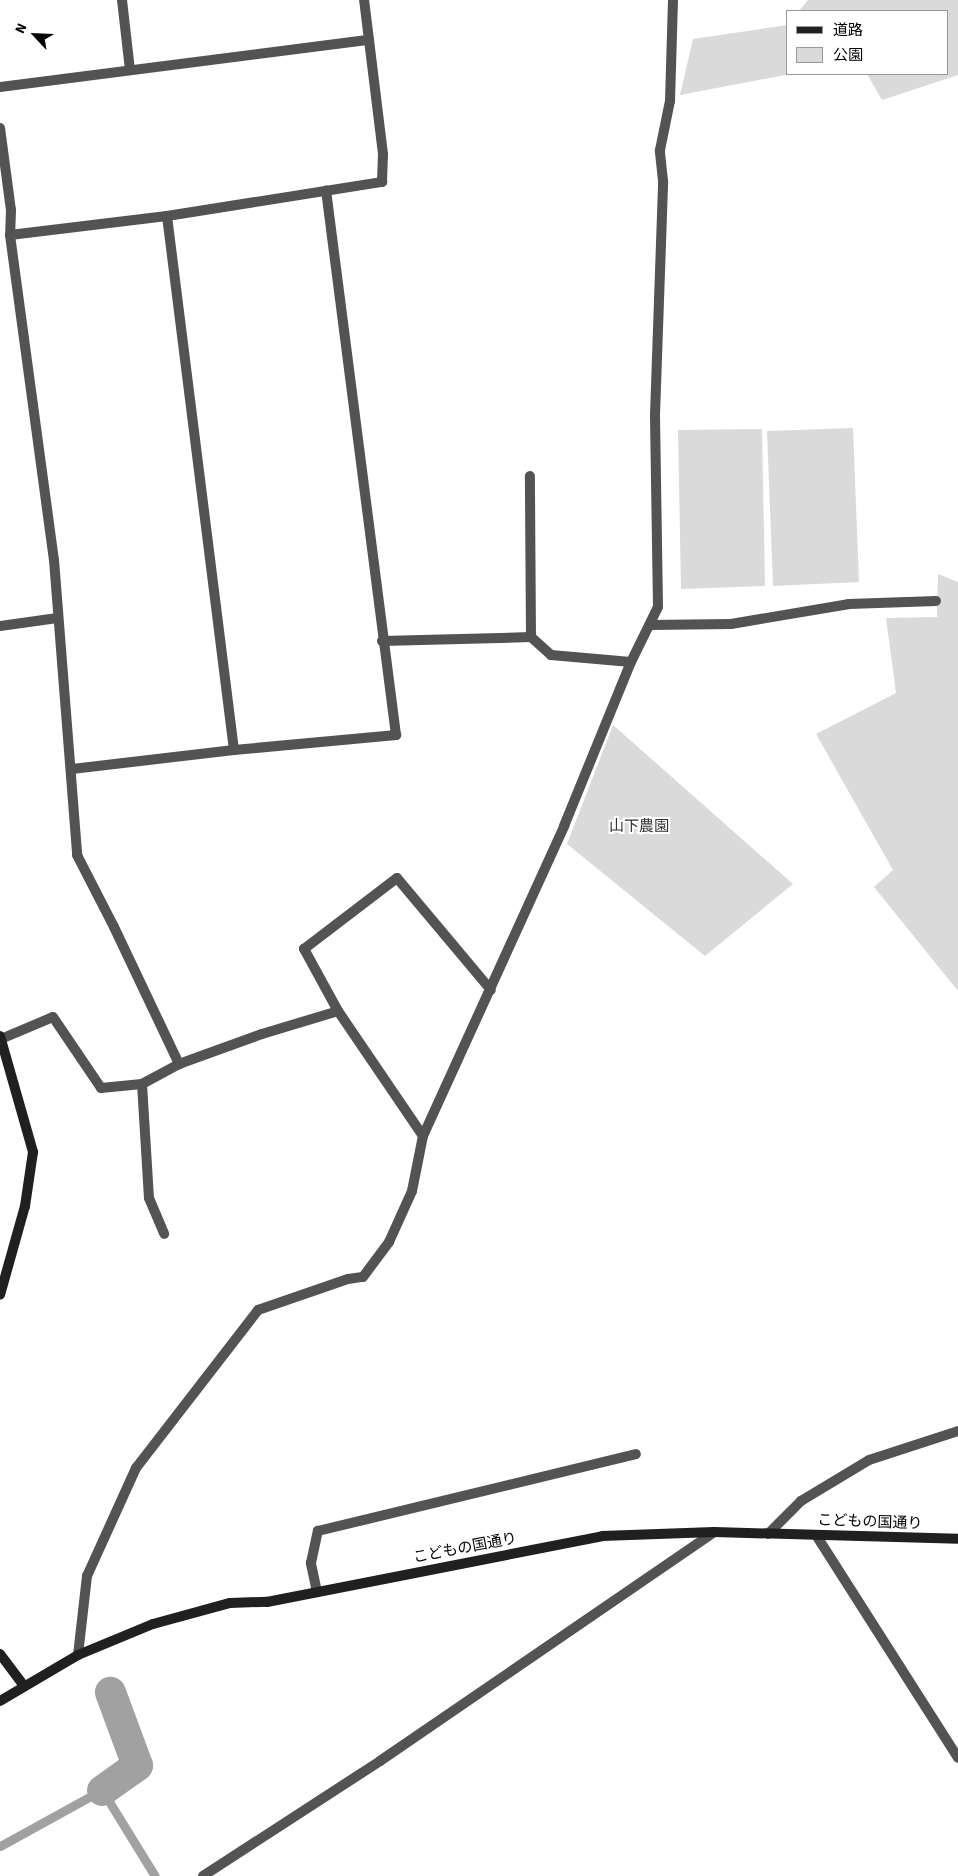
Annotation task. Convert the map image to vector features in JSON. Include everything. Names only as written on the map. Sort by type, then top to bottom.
[{"type":"main road","points":[[0,1296],[25,1206],[33,1152],[1,1038]]},
{"type":"main road","name":"こどもの国通り","points":[[0,1701],[78,1655],[153,1624],[230,1603],[267,1602],[602,1536],[714,1532],[958,1539]]},
{"type":"main road","points":[[0,1654],[24,1686]]},
{"type":"street","points":[[122,0],[130,70]]},
{"type":"street","points":[[10,235],[167,216],[382,182],[383,154],[364,0]]},
{"type":"street","points":[[78,1655],[87,1576],[136,1468],[258,1310],[348,1279],[363,1277],[389,1242],[408,1199],[423,1136],[564,826],[631,662],[658,607],[655,415],[663,181],[660,150],[670,101],[673,0]]},
{"type":"street","points":[[0,87],[368,40]]},
{"type":"street","points":[[0,128],[11,210],[10,235],[54,560],[57,618],[72,768],[77,855],[114,927],[179,1064]]},
{"type":"street","points":[[72,768],[396,735],[382,641],[326,190]]},
{"type":"street","points":[[167,216],[234,750]]},
{"type":"street","points":[[530,476],[531,637]]},
{"type":"street","points":[[650,625],[731,624],[849,604],[936,601]]},
{"type":"street","points":[[0,626],[57,618]]},
{"type":"street","points":[[382,641],[531,637],[551,655],[631,662]]},
{"type":"street","points":[[423,1136],[338,1011],[304,949],[397,878],[491,990]]},
{"type":"street","points":[[1,1038],[53,1018],[101,1088],[142,1084],[179,1064],[262,1034],[338,1011]]},
{"type":"street","points":[[142,1084],[149,1198],[164,1234]]},
{"type":"street","points":[[768,1534],[801,1502],[869,1460],[958,1431]]},
{"type":"street","points":[[317,1592],[310,1563],[318,1531],[636,1454]]},
{"type":"street","points":[[203,1876],[380,1761],[714,1532]]},
{"type":"street","points":[[816,1535],[958,1758]]},
{"type":"green space","points":[[808,0],[958,0],[958,75],[882,100],[868,75],[948,75],[948,10],[800,10]]},
{"type":"green space","points":[[786,25],[786,75],[680,95],[693,39]]},
{"type":"green space","points":[[853,428],[859,582],[773,586],[767,431]]},
{"type":"green space","points":[[762,429],[765,586],[681,589],[678,430]]},
{"type":"green space","points":[[938,574],[958,582],[958,991],[874,887],[893,870],[816,734],[896,693],[886,618],[937,617]]},
{"type":"green space","name":"山下農園","points":[[613,725],[793,884],[705,956],[567,844]]},
{"type":"waterway","points":[[102,1790],[137,1765],[110,1692]]},
{"type":"waterway","points":[[0,1846],[102,1790],[155,1876]]}]
